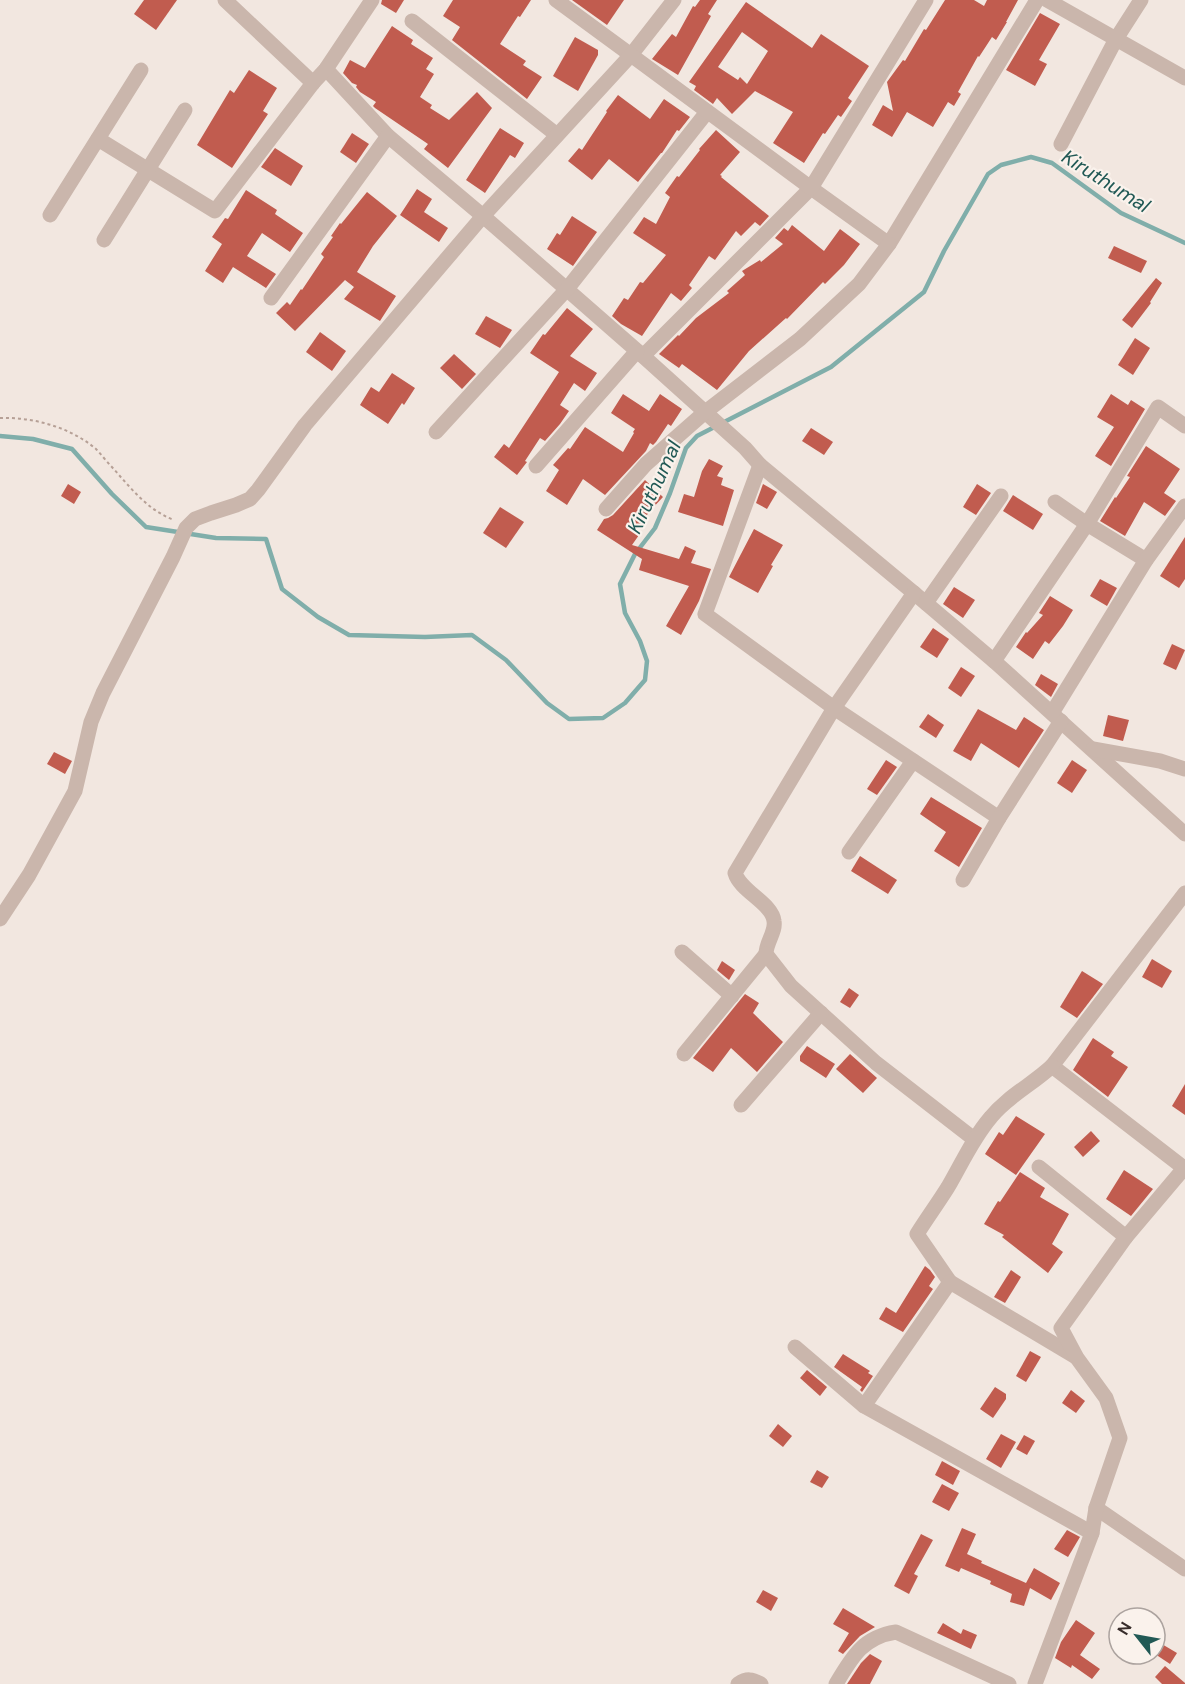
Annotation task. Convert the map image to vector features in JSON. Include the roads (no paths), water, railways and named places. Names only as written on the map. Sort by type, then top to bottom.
[{"type":"street","points":[[225,0],[313,83]]},
{"type":"street","points":[[98,139],[215,211],[326,69],[372,0]]},
{"type":"street","points":[[556,0],[890,244]]},
{"type":"street","points":[[0,919],[29,875],[75,791],[91,722],[103,693],[189,525],[195,519],[250,499],[305,425],[483,216],[631,55],[674,0]]},
{"type":"street","points":[[536,466],[640,353],[811,188],[926,0]]},
{"type":"street","points":[[606,509],[646,464],[709,417],[800,339],[858,284],[890,244],[1037,0]]},
{"type":"street","points":[[1047,0],[1185,78]]},
{"type":"street","points":[[1061,144],[1116,39],[1141,0]]},
{"type":"street","points":[[412,21],[557,135]]},
{"type":"street","points":[[326,69],[387,136],[640,353],[745,448],[760,465],[994,661],[1185,834]]},
{"type":"street","points":[[50,215],[141,70]]},
{"type":"street","points":[[104,240],[185,110]]},
{"type":"street","points":[[436,432],[567,290],[707,112]]},
{"type":"street","points":[[271,298],[387,136]]},
{"type":"street","points":[[994,661],[1087,524],[1158,407],[1185,426]]},
{"type":"street","points":[[760,465],[705,614],[834,708],[999,818]]},
{"type":"street","points":[[974,1139],[876,1063],[791,986],[766,954],[766,947],[775,924],[773,916],[740,882],[735,873],[834,708],[1001,496]]},
{"type":"street","points":[[1055,502],[1146,560]]},
{"type":"street","points":[[963,880],[1146,560],[1185,506]]},
{"type":"street","points":[[1093,749],[1160,761],[1185,769]]},
{"type":"street","points":[[849,852],[913,761]]},
{"type":"street","points":[[1077,1358],[950,1282],[917,1234],[948,1187],[974,1139],[1005,1103],[1052,1066],[1185,892]]},
{"type":"street","points":[[682,952],[732,996]]},
{"type":"street","points":[[684,1054],[766,954]]},
{"type":"street","points":[[741,1105],[821,1013]]},
{"type":"street","points":[[1035,1684],[1092,1533],[1096,1508],[1120,1438],[1106,1398],[1077,1358],[1061,1328],[1126,1237],[1179,1184],[1185,1167],[1052,1066]]},
{"type":"street","points":[[1039,1167],[1126,1237]]},
{"type":"street","points":[[864,1406],[950,1282]]},
{"type":"street","points":[[795,1347],[864,1406],[1092,1533]]},
{"type":"street","points":[[1096,1508],[1185,1569]]},
{"type":"street","points":[[836,1684],[860,1649],[869,1641],[896,1632],[1009,1684]]},
{"type":"street","points":[[738,1684],[745,1679],[752,1679],[761,1684]]},
{"type":"waterway","name":"Kiruthumal","points":[[0,436],[33,439],[72,449],[112,494],[146,527],[216,538],[266,539],[282,589],[318,617],[349,635],[425,637],[472,635],[506,660],[547,703],[569,719],[603,718],[625,703],[645,680],[647,661],[640,641],[625,613],[620,584],[635,554],[655,528],[686,448],[697,436],[831,367],[924,292],[944,251],[988,174],[1001,165],[1031,157],[1052,163],[1121,213],[1185,243]]}]
